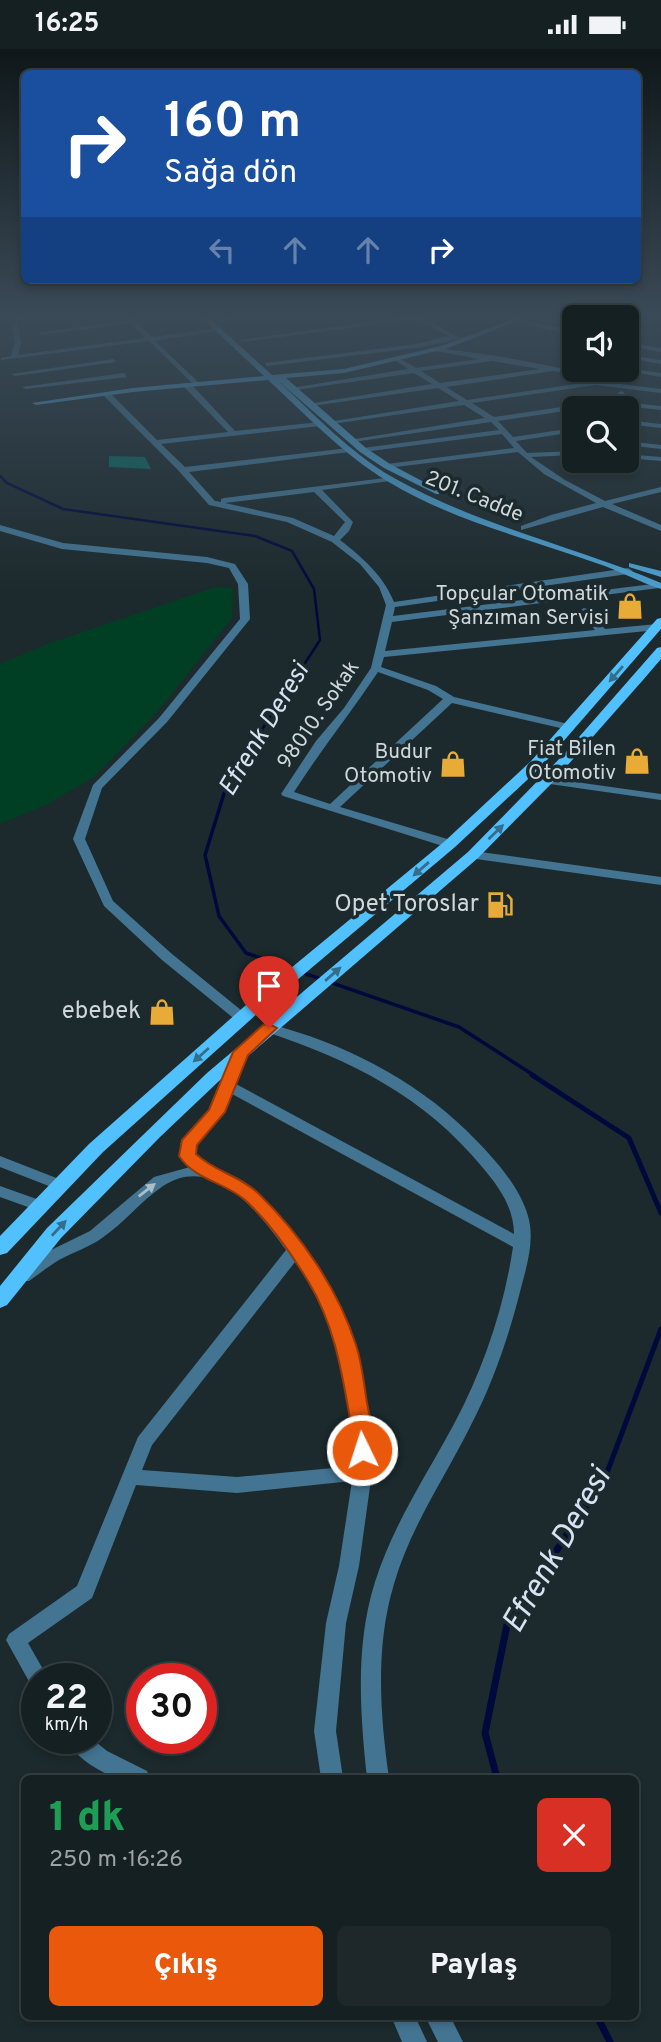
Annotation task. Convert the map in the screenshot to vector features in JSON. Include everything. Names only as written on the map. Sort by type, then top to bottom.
[{"type":"main road","name":"201. Cadde","points":[[303,409],[349,450],[390,479],[449,508],[494,526],[628,571],[660,586]]},
{"type":"main road","name":"201. Cadde","points":[[318,409],[363,450],[387,466],[461,503],[524,528],[661,574]]},
{"type":"main road","points":[[0,1248],[96,1148],[247,1014],[450,844],[536,764],[659,625]]},
{"type":"main road","points":[[6,1293],[54,1233],[119,1166],[241,1052],[473,855],[585,741],[661,652]]},
{"type":"street","points":[[121,409],[212,503],[290,520],[335,540],[363,562],[377,578],[391,605],[628,571]]},
{"type":"street","points":[[213,409],[234,434]]},
{"type":"street","points":[[332,422],[418,409]]},
{"type":"street","points":[[476,409],[505,431],[521,452],[602,504],[660,527]]},
{"type":"street","points":[[353,440],[562,410]]},
{"type":"street","points":[[639,422],[661,426]]},
{"type":"street","points":[[155,442],[320,424]]},
{"type":"street","points":[[363,450],[505,431]]},
{"type":"street","points":[[512,439],[562,433]]},
{"type":"street","points":[[639,444],[661,447]]},
{"type":"street","points":[[183,470],[349,450]]},
{"type":"street","points":[[387,466],[521,452],[562,453]]},
{"type":"street","points":[[639,457],[661,459]]},
{"type":"street","points":[[212,503],[390,479]]},
{"type":"street","points":[[316,489],[349,522],[335,540]]},
{"type":"street","points":[[524,528],[661,489]]},
{"type":"street","points":[[0,528],[62,546],[219,563],[232,566],[243,584],[245,619],[163,720],[97,787],[79,839],[108,903],[167,957],[247,1014]]},
{"type":"street","points":[[389,619],[660,586]]},
{"type":"street","name":"98010. Sokak","points":[[332,808],[287,794],[320,743],[348,710],[376,668],[391,605]]},
{"type":"street","points":[[584,611],[602,632]]},
{"type":"street","points":[[380,654],[659,625]]},
{"type":"street","points":[[376,668],[432,688],[450,699],[569,727]]},
{"type":"street","points":[[332,808],[450,699]]},
{"type":"street","points":[[547,781],[661,797]]},
{"type":"street","points":[[332,808],[450,844]]},
{"type":"street","points":[[473,855],[661,881]]},
{"type":"street","points":[[275,1023],[386,1075],[452,1124],[482,1155],[506,1187],[522,1222],[523,1246],[482,1384],[392,1560],[380,1605],[371,1671],[373,1739],[379,1775]]},
{"type":"street","points":[[203,1171],[188,1156],[188,1144],[216,1112],[241,1052]]},
{"type":"street","points":[[227,1085],[523,1246]]},
{"type":"street","points":[[0,1161],[59,1185]]},
{"type":"street","points":[[6,1293],[53,1256],[96,1235],[159,1181],[181,1173],[203,1171],[219,1176],[250,1195],[274,1220],[317,1280],[347,1346],[361,1427],[362,1472],[349,1566],[336,1623],[325,1731],[332,1775]]},
{"type":"street","points":[[0,1191],[39,1206]]},
{"type":"street","points":[[29,1663],[16,1640],[85,1592],[144,1441],[295,1250]]},
{"type":"street","points":[[130,1477],[237,1485],[362,1472]]},
{"type":"street","points":[[94,1754],[133,1775]]},
{"type":"street","points":[[404,2020],[415,2042]]},
{"type":"street","points":[[439,2020],[451,2042]]},
{"type":"green space","points":[[216,587],[233,588],[232,618],[157,712],[95,776],[48,804],[0,824],[0,664],[50,643]]},
{"type":"building","points":[[109,456],[145,457],[151,469],[109,467]]},
{"type":"waterway","name":"Efrenk Deresi","points":[[0,476],[7,483],[63,509],[255,536],[292,551],[314,589],[320,640],[246,754]]},
{"type":"waterway","name":"Efrenk Deresi","points":[[247,752],[227,784],[205,855],[219,916],[246,953],[459,1027],[535,1076]]},
{"type":"waterway","name":"Efrenk Deresi","points":[[532,1075],[629,1138],[661,1213]]},
{"type":"waterway","name":"Efrenk Deresi","points":[[593,1496],[605,1478],[661,1329]]},
{"type":"waterway","name":"Efrenk Deresi","points":[[496,1775],[485,1733],[507,1625],[594,1494]]},
{"type":"waterway","name":"Efrenk Deresi","points":[[599,2020],[610,2042]]},
{"type":"place","name":"Topçular Otomatik Şanzıman Servisi","points":[[630,606]]},
{"type":"place","name":"Fiat Bilen Otomotiv","points":[[637,761]]},
{"type":"place","name":"Budur Otomotiv","points":[[453,764]]},
{"type":"place","name":"Opet Toroslar","points":[[500,905]]},
{"type":"place","name":"ebebek","points":[[162,1012]]},
{"type":"route","points":[[269,1028],[241,1052],[216,1112],[188,1144],[188,1156],[203,1171],[219,1176],[250,1195],[274,1220],[317,1280],[347,1346],[361,1427],[362,1450]]}]
